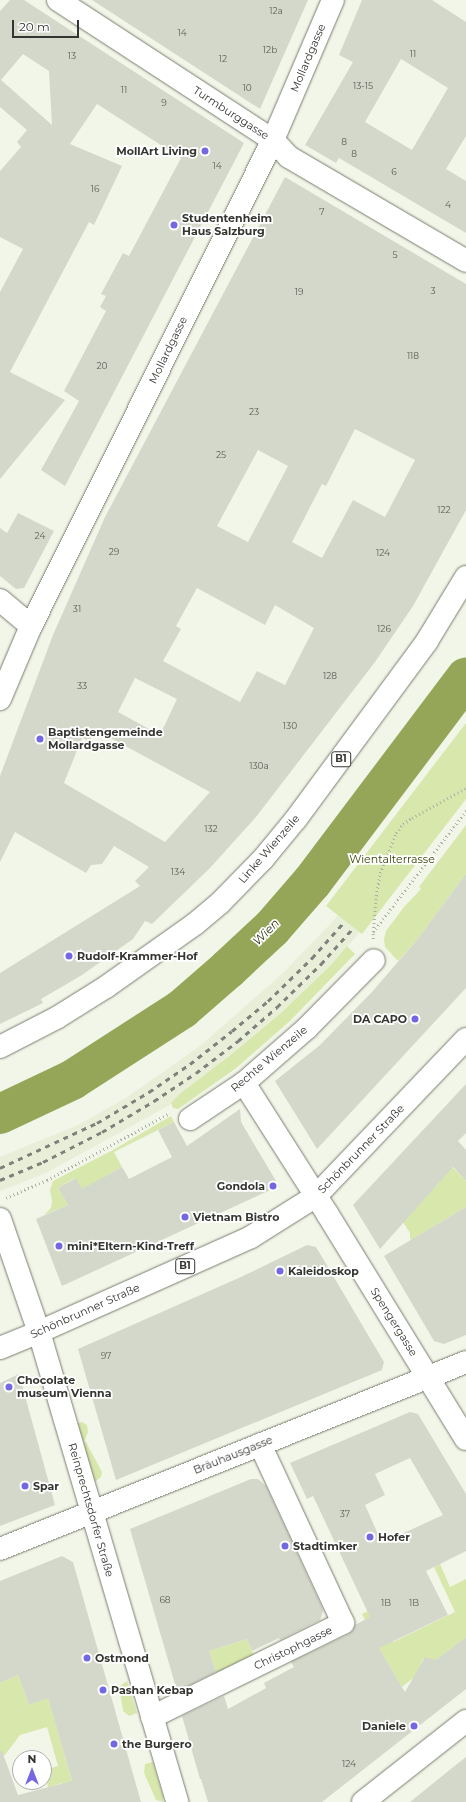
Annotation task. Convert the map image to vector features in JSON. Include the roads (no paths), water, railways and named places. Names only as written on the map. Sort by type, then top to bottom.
[{"type":"street","name":"Turmburggasse","points":[[58,0],[273,140],[289,157],[466,261]]},
{"type":"street","name":"Mollardgasse","points":[[0,699],[31,626],[273,140],[333,0]]},
{"type":"street","name":"Linke Wienzeile","points":[[0,1047],[58,1017],[106,987],[195,924],[225,899],[263,858],[296,819],[428,641],[466,577]]},
{"type":"street","points":[[0,600],[31,626]]},
{"type":"street","name":"Rechte Wienzeile","points":[[190,1119],[244,1083],[307,1028],[374,960]]},
{"type":"street","name":"Schönbrunner Straße","points":[[0,1348],[251,1237],[316,1196],[466,1039]]},
{"type":"street","name":"Spengergasse","points":[[244,1083],[316,1196],[466,1439]]},
{"type":"street","name":"Reinprechtsdorfer Straße","points":[[0,1219],[39,1332],[177,1802]]},
{"type":"street","name":"Bräuhausgasse","points":[[0,1549],[466,1362]]},
{"type":"street","name":"Christophgasse","points":[[152,1717],[343,1623],[260,1444]]},
{"type":"street","points":[[363,1802],[466,1721]]},
{"type":"waterway","name":"Wien","points":[[0,1114],[72,1080],[182,1009],[272,928],[312,882],[466,678]]},
{"type":"railway","points":[[0,1168],[97,1123],[149,1092],[190,1064],[268,1001],[312,958],[345,921]]},
{"type":"railway","points":[[0,1180],[43,1162],[102,1132],[154,1101],[196,1073],[238,1041],[277,1007],[321,964],[354,927]]},
{"type":"place","name":"MollArt Living","points":[[205,151]]},
{"type":"place","name":"Studentenheim Haus Salzburg","points":[[174,225]]},
{"type":"place","name":"Baptistengemeinde Mollardgasse","points":[[40,739]]},
{"type":"place","name":"Rudolf-Krammer-Hof","points":[[69,956]]},
{"type":"place","name":"DA CAPO","points":[[415,1019]]},
{"type":"place","name":"Gondola","points":[[273,1186]]},
{"type":"place","name":"Vietnam Bistro","points":[[185,1217]]},
{"type":"place","name":"mini*Eltern-Kind-Treff","points":[[59,1246]]},
{"type":"place","name":"Kaleidoskop","points":[[280,1271]]},
{"type":"place","name":"Chocolate museum Vienna","points":[[9,1387]]},
{"type":"place","name":"Spar","points":[[25,1486]]},
{"type":"place","name":"Hofer","points":[[370,1537]]},
{"type":"place","name":"Stadtimker","points":[[285,1546]]},
{"type":"place","name":"Ostmond","points":[[87,1658]]},
{"type":"place","name":"Pashan Kebap","points":[[103,1690]]},
{"type":"place","name":"Daniele","points":[[414,1726]]},
{"type":"place","name":"the Burgero","points":[[114,1744]]},
{"type":"park label","name":"Wientalterrasse","points":[[392,859]]}]
